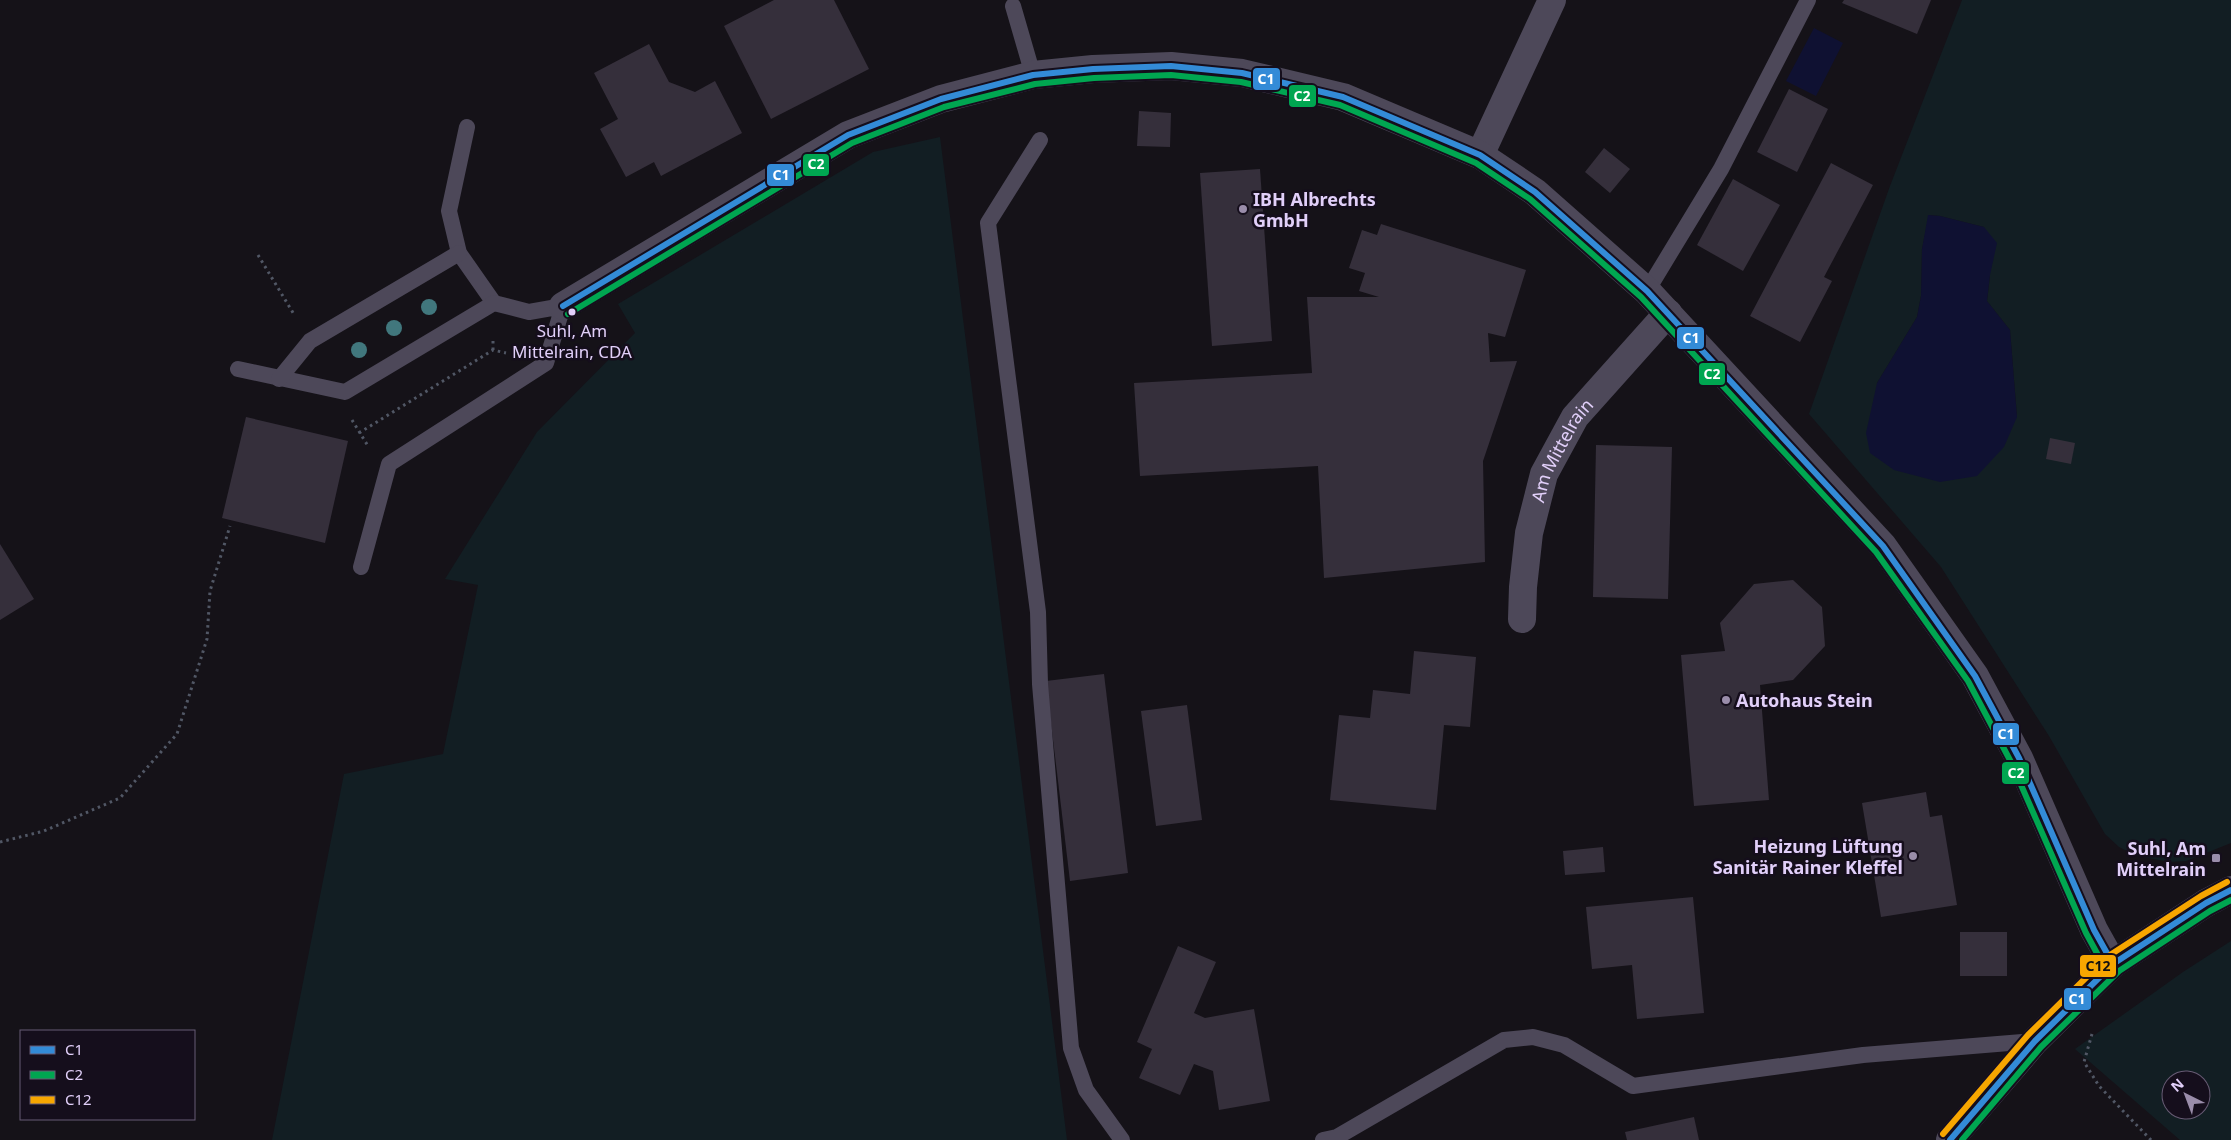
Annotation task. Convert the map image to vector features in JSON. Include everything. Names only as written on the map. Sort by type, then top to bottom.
[{"type":"street","points":[[1480,155],[1552,0]]},
{"type":"street","points":[[563,306],[848,135],[941,100],[1033,75],[1093,69],[1171,66],[1242,73],[1343,97],[1480,155],[1535,192],[1647,291],[1883,546],[1975,676],[2019,758],[2094,930],[2113,964]]},
{"type":"street","name":"Am Mittelrain","points":[[1522,619],[1523,587],[1529,532],[1544,474],[1575,417],[1668,313]]},
{"type":"street","points":[[1950,1140],[2035,1041],[2113,964],[2206,903],[2231,890]]},
{"type":"lane","points":[[1647,291],[1721,169],[1808,0]]},
{"type":"lane","points":[[1013,6],[1033,75]]},
{"type":"lane","points":[[361,567],[389,464],[546,363],[563,306],[529,312],[494,303],[459,253],[449,211],[467,127]]},
{"type":"lane","points":[[1040,140],[988,223],[1038,612],[1041,694],[1072,1048],[1086,1090],[1122,1140]]},
{"type":"lane","points":[[279,379],[310,341],[459,253]]},
{"type":"lane","points":[[238,369],[345,392],[494,303]]},
{"type":"lane","points":[[1323,1140],[1337,1137],[1504,1040],[1533,1037],[1564,1045],[1633,1086],[1863,1054],[2035,1041]]},
{"type":"path","points":[[258,255],[310,341]]},
{"type":"path","points":[[359,433],[493,350]]},
{"type":"path","points":[[345,392],[353,424],[365,444],[389,464]]},
{"type":"path","points":[[0,842],[44,831],[120,798],[177,734],[207,639],[210,592],[230,526]]},
{"type":"path","points":[[2094,1026],[2084,1062],[2099,1086],[2151,1140]]},
{"type":"shaded area","points":[[1962,0],[2231,0],[2231,843],[2186,861],[2170,862],[2137,856],[2119,847],[2105,834],[2049,736],[1941,567],[1809,414],[1890,186]],"holes":[[[1929,215],[1984,227],[1990,275],[1987,301],[2010,330],[2017,417],[1877,383],[1917,317],[1921,296],[1922,249]]]},
{"type":"shaded area","points":[[1814,28],[1843,43],[1816,96],[1786,81]]},
{"type":"shaded area","points":[[940,137],[1067,1140],[272,1140],[344,774],[443,754],[478,585],[445,579],[537,432],[635,333],[618,304],[873,152]]},
{"type":"shaded area","points":[[1928,215],[1940,216],[1984,227],[1997,243],[1987,301],[2010,330],[2017,417],[2004,447],[1977,476],[1940,482],[1894,470],[1870,453],[1866,433],[1877,383],[1917,317],[1921,296],[1922,249]]},
{"type":"shaded area","points":[[2231,941],[2231,1140],[2180,1140],[2075,1049],[2183,972]]},
{"type":"building","points":[[774,0],[834,0],[869,69],[771,119],[724,26]]},
{"type":"building","points":[[1844,0],[1931,0],[1917,34],[1842,3]]},
{"type":"building","points":[[649,44],[669,82],[695,92],[715,81],[742,133],[661,176],[654,162],[626,177],[600,129],[618,119],[594,73]]},
{"type":"building","points":[[1789,89],[1828,109],[1797,172],[1757,152]]},
{"type":"building","points":[[1139,111],[1171,113],[1170,147],[1137,146]]},
{"type":"building","points":[[1604,148],[1630,169],[1610,193],[1585,172]]},
{"type":"building","points":[[1831,163],[1873,185],[1824,277],[1832,281],[1800,342],[1750,316]]},
{"type":"building","points":[[1260,169],[1272,341],[1212,346],[1200,173]]},
{"type":"building","points":[[1733,179],[1780,205],[1743,271],[1697,245]]},
{"type":"building","points":[[1381,224],[1526,270],[1505,337],[1488,333],[1490,362],[1517,361],[1483,461],[1485,562],[1324,578],[1318,466],[1140,476],[1134,383],[1312,373],[1307,297],[1379,297],[1359,291],[1365,273],[1349,268],[1362,230],[1377,235]]},
{"type":"building","points":[[246,417],[348,441],[325,543],[222,518]]},
{"type":"building","points":[[2050,438],[2075,443],[2071,464],[2046,459]]},
{"type":"building","points":[[1596,445],[1672,447],[1668,599],[1593,597]]},
{"type":"building","points":[[0,544],[34,599],[0,620]]},
{"type":"building","points":[[1793,580],[1822,607],[1825,646],[1793,680],[1760,685],[1769,800],[1694,806],[1681,655],[1725,651],[1720,623],[1754,584]]},
{"type":"building","points":[[1414,651],[1476,657],[1470,727],[1444,725],[1436,810],[1330,800],[1339,715],[1370,718],[1373,690],[1410,694]]},
{"type":"building","points":[[1104,674],[1128,873],[1070,881],[1046,681]]},
{"type":"building","points":[[1187,705],[1202,820],[1156,826],[1141,711]]},
{"type":"building","points":[[1926,792],[1930,817],[1942,815],[1957,905],[1881,917],[1862,803]]},
{"type":"building","points":[[1603,847],[1605,872],[1565,875],[1563,851]]},
{"type":"building","points":[[1693,897],[1704,1013],[1637,1019],[1632,965],[1592,969],[1586,907]]},
{"type":"building","points":[[1960,932],[2007,932],[2007,976],[1960,976]]},
{"type":"building","points":[[1178,946],[1216,962],[1194,1013],[1205,1018],[1254,1009],[1270,1101],[1219,1110],[1213,1071],[1194,1064],[1180,1095],[1139,1078],[1152,1049],[1137,1042]]},
{"type":"building","points":[[1694,1117],[1699,1140],[1627,1140],[1625,1132]]},
{"type":"transit line","name":"C1","points":[[563,306],[848,135],[941,99],[1033,75],[1093,69],[1171,66],[1242,73],[1343,97],[1480,155],[1535,192],[1647,291],[1883,546],[1975,676],[2019,758],[2094,930],[2113,964]]},
{"type":"transit line","name":"C2","points":[[568,314],[852,143],[944,107],[1035,84],[1094,78],[1171,75],[1241,82],[1340,105],[1476,163],[1530,199],[1641,297],[1876,552],[1968,681],[2011,762],[2086,933],[2105,968]]},
{"type":"transit line","name":"C12","points":[[1943,1134],[2028,1035],[2107,957],[2201,896],[2227,882]]},
{"type":"transit line","name":"C1","points":[[1950,1140],[2035,1041],[2113,964],[2206,903],[2231,890]]},
{"type":"transit line","name":"C2","points":[[1962,1140],[2041,1047],[2119,971],[2210,911],[2231,900]]},
{"type":"place","name":"IBH Albrechts GmbH","points":[[1243,209]]},
{"type":"place","name":"Suhl, Am Mittelrain, CDA","points":[[572,312]]},
{"type":"place","name":"Autohaus Stein","points":[[1726,700]]},
{"type":"place","name":"Heizung Lüftung Sanitär Rainer Kleffel","points":[[1913,856]]},
{"type":"place","name":"Suhl, Am Mittelrain","points":[[2216,858]]}]
